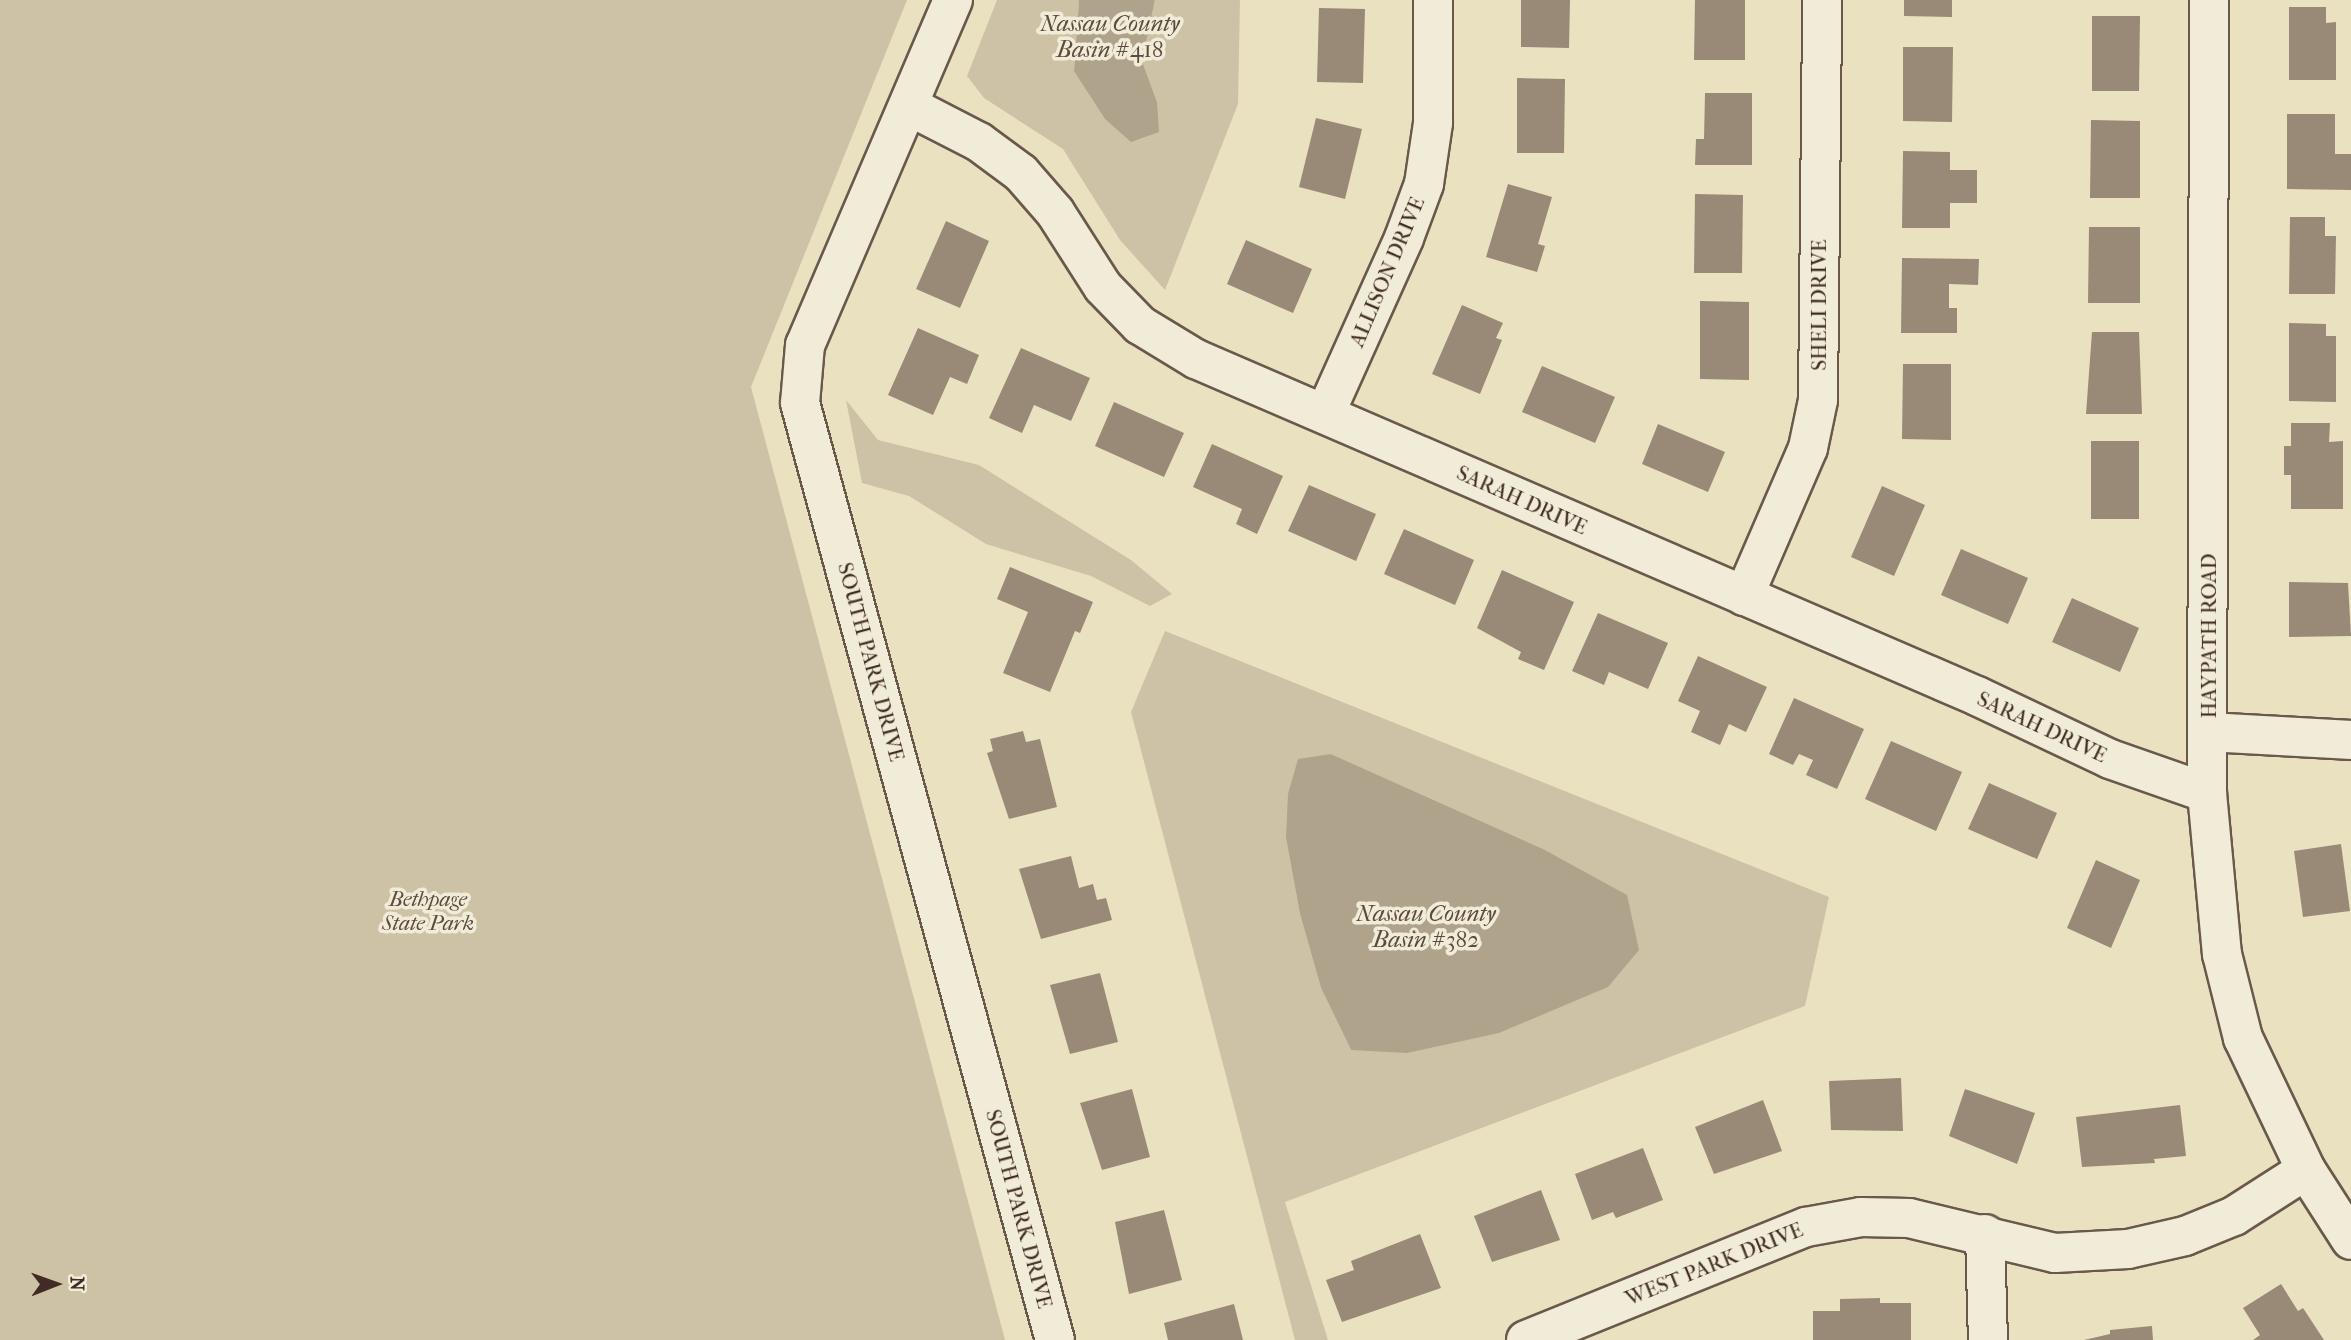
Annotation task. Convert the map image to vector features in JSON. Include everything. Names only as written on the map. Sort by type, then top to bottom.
[{"type":"street","name":"SOUTH PARK DRIVE","points":[[953,0],[805,345],[800,403],[1055,1340]]},
{"type":"street","name":"ALLISON DRIVE","points":[[1325,414],[1404,239],[1424,184],[1433,123],[1433,0]]},
{"type":"street","name":"SHELI DRIVE","points":[[1744,596],[1808,448],[1818,400],[1822,0]]},
{"type":"street","name":"HAYPATH ROAD","points":[[2208,0],[2207,793],[2222,954],[2243,1038],[2306,1170],[2351,1240]]},
{"type":"street","name":"SARAH DRIVE","points":[[909,106],[979,142],[1021,173],[1055,212],[1104,287],[1140,325],[1196,359],[1976,696],[2110,760],[2207,793]]},
{"type":"street","points":[[2209,732],[2351,740]]},
{"type":"street","name":"WEST PARK DRIVE","points":[[1525,1340],[1806,1227],[1861,1217],[1909,1218],[2055,1252],[2128,1249],[2185,1236],[2234,1216],[2306,1170]]},
{"type":"street","points":[[1985,1234],[1988,1340]]},
{"type":"green space","name":"Bethpage State Park","points":[[0,0],[907,0],[751,387],[1005,1340],[0,1340]]},
{"type":"green space","points":[[997,0],[1079,0],[1074,71],[1157,102],[1142,61],[1155,0],[1240,0],[1238,104],[1165,290],[1120,240],[1063,149],[984,98],[967,76]]},
{"type":"green space","points":[[846,400],[878,440],[979,465],[1131,560],[1172,594],[1150,606],[1091,576],[986,544],[909,496],[862,483]]},
{"type":"green space","points":[[1165,631],[1829,897],[1805,1006],[1285,1202],[1328,1340],[1295,1340],[1131,712]],"holes":[[[1331,754],[1541,848],[1351,1050],[1321,988],[1300,914],[1286,838]]]},
{"type":"water","name":"Nassau County Basin #418","points":[[1079,0],[1155,0],[1142,61],[1157,102],[1159,132],[1131,142],[1105,119],[1074,71]]},
{"type":"water","name":"Nassau County Basin #382","points":[[1331,754],[1541,848],[1627,895],[1639,950],[1608,987],[1499,1033],[1407,1053],[1351,1050],[1321,988],[1300,914],[1286,838],[1288,794],[1298,759]]},
{"type":"building","points":[[1521,0],[1570,0],[1569,48],[1521,47]]},
{"type":"building","points":[[1695,0],[1745,0],[1745,60],[1694,60]]},
{"type":"building","points":[[1904,0],[1952,0],[1952,17],[1904,16]]},
{"type":"building","points":[[2289,7],[2326,7],[2326,23],[2336,22],[2336,80],[2289,80]]},
{"type":"building","points":[[1319,8],[1365,9],[1363,83],[1317,82]]},
{"type":"building","points":[[2092,16],[2140,16],[2139,91],[2092,91]]},
{"type":"building","points":[[1903,47],[1953,47],[1952,122],[1903,121]]},
{"type":"building","points":[[1517,78],[1565,79],[1564,153],[1517,153]]},
{"type":"building","points":[[1705,93],[1752,93],[1752,165],[1695,165],[1696,139],[1704,139]]},
{"type":"building","points":[[2287,114],[2335,114],[2335,154],[2351,154],[2351,190],[2287,189]]},
{"type":"building","points":[[1316,118],[1362,129],[1345,199],[1299,187]]},
{"type":"building","points":[[2091,120],[2140,121],[2140,198],[2090,198]]},
{"type":"building","points":[[1903,151],[1950,152],[1950,170],[1977,170],[1977,203],[1950,203],[1950,228],[1902,228]]},
{"type":"building","points":[[1508,184],[1552,197],[1538,244],[1545,246],[1537,272],[1486,257]]},
{"type":"building","points":[[1695,194],[1743,195],[1742,273],[1694,273]]},
{"type":"building","points":[[2290,217],[2325,217],[2325,236],[2336,236],[2335,294],[2289,294]]},
{"type":"building","points":[[946,221],[989,241],[960,308],[916,289]]},
{"type":"building","points":[[2089,227],[2140,227],[2140,303],[2088,303]]},
{"type":"building","points":[[1246,240],[1312,269],[1293,313],[1227,284]]},
{"type":"building","points":[[1902,258],[1979,259],[1978,285],[1949,284],[1949,308],[1957,308],[1957,333],[1901,333]]},
{"type":"building","points":[[1700,301],[1749,302],[1749,380],[1700,379]]},
{"type":"building","points":[[1462,305],[1503,323],[1496,338],[1502,340],[1480,394],[1432,374]]},
{"type":"building","points":[[2289,323],[2326,324],[2326,336],[2336,336],[2336,402],[2289,401]]},
{"type":"building","points":[[918,328],[979,355],[967,384],[950,377],[933,415],[888,395]]},
{"type":"building","points":[[2092,332],[2139,332],[2142,414],[2086,414]]},
{"type":"building","points":[[1021,348],[1090,378],[1071,421],[1034,405],[1022,433],[989,418]]},
{"type":"building","points":[[1903,364],[1951,364],[1951,440],[1902,439]]},
{"type":"building","points":[[1542,366],[1615,397],[1595,443],[1522,412]]},
{"type":"building","points":[[1114,402],[1184,433],[1164,477],[1095,446]]},
{"type":"building","points":[[2291,423],[2330,423],[2329,442],[2343,441],[2343,509],[2291,509],[2291,475],[2284,475],[2284,446],[2291,446]]},
{"type":"building","points":[[1658,424],[1725,452],[1708,492],[1642,464]]},
{"type":"building","points":[[2091,441],[2139,441],[2139,519],[2091,519]]},
{"type":"building","points":[[1212,444],[1283,476],[1257,534],[1236,524],[1242,509],[1193,487]]},
{"type":"building","points":[[1309,485],[1376,514],[1356,561],[1288,531]]},
{"type":"building","points":[[1882,486],[1925,505],[1894,576],[1851,557]]},
{"type":"building","points":[[1404,529],[1474,560],[1455,605],[1384,574]]},
{"type":"building","points":[[1961,549],[2028,578],[2008,624],[1941,595]]},
{"type":"building","points":[[1010,567],[1093,602],[1080,633],[1075,631],[1050,692],[1003,673],[1028,612],[997,599]]},
{"type":"building","points":[[1502,570],[1574,602],[1544,670],[1518,659],[1521,652],[1477,628]]},
{"type":"building","points":[[2289,582],[2348,583],[2351,636],[2289,637]]},
{"type":"building","points":[[2072,598],[2139,628],[2120,672],[2052,642]]},
{"type":"building","points":[[1598,613],[1668,643],[1648,689],[1609,672],[1604,685],[1572,671]]},
{"type":"building","points":[[1698,656],[1767,687],[1746,732],[1729,724],[1720,745],[1691,732],[1700,711],[1678,701]]},
{"type":"building","points":[[1794,698],[1864,729],[1837,789],[1806,775],[1813,760],[1799,754],[1793,765],[1769,754]]},
{"type":"building","points":[[1023,731],[1026,742],[1040,739],[1057,807],[1009,819],[987,753],[993,751],[990,739]]},
{"type":"building","points":[[1891,741],[1962,772],[1936,831],[1865,799]]},
{"type":"building","points":[[1989,783],[2057,813],[2037,859],[1968,829]]},
{"type":"building","points":[[2341,844],[2350,911],[2303,917],[2294,851]]},
{"type":"building","points":[[1071,856],[1079,888],[1093,884],[1097,900],[1106,898],[1112,920],[1041,939],[1019,869]]},
{"type":"building","points":[[2096,860],[2140,880],[2111,948],[2067,928]]},
{"type":"building","points":[[1100,973],[1118,1042],[1070,1054],[1050,985]]},
{"type":"building","points":[[1901,1078],[1903,1131],[1831,1130],[1829,1081]]},
{"type":"building","points":[[1132,1089],[1150,1157],[1102,1170],[1080,1103]]},
{"type":"building","points":[[1965,1089],[2035,1113],[2017,1164],[1949,1136]]},
{"type":"building","points":[[1763,1100],[1782,1151],[1714,1174],[1695,1127]]},
{"type":"building","points":[[2180,1105],[2186,1156],[2154,1159],[2155,1163],[2082,1167],[2076,1117]]},
{"type":"building","points":[[1643,1148],[1663,1200],[1616,1218],[1613,1212],[1592,1220],[1575,1174]]},
{"type":"building","points":[[1541,1190],[1560,1240],[1492,1262],[1474,1216]]},
{"type":"building","points":[[1164,1210],[1182,1280],[1129,1294],[1115,1222]]},
{"type":"building","points":[[1420,1234],[1441,1288],[1342,1322],[1326,1280],[1354,1270],[1351,1261]]},
{"type":"building","points":[[2281,1284],[2298,1311],[2303,1308],[2324,1340],[2253,1340],[2260,1335],[2243,1308]]},
{"type":"building","points":[[1880,1298],[1880,1303],[1911,1303],[1911,1340],[1813,1340],[1813,1311],[1840,1311],[1840,1299]]},
{"type":"building","points":[[1234,1304],[1243,1340],[1168,1340],[1164,1323]]},
{"type":"building","points":[[2152,1326],[2153,1340],[2084,1340],[2110,1334],[2110,1330]]}]
